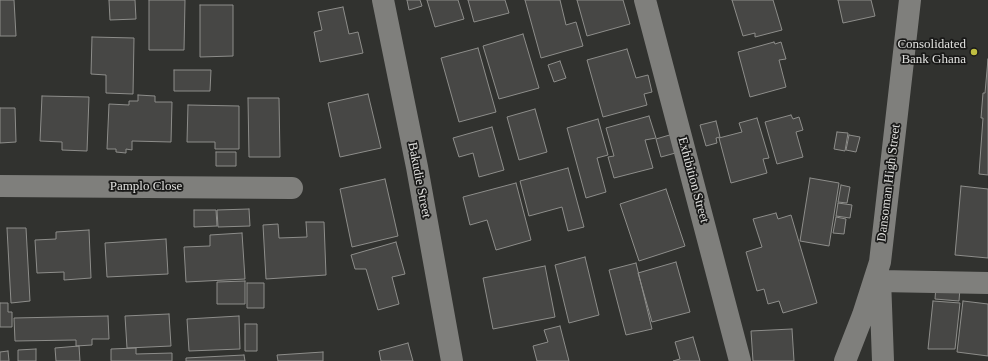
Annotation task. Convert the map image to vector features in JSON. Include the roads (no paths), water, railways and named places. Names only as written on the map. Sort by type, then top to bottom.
[{"type":"street","name":"Bakudie Street","points":[[383,0],[417,167],[452,361]]},
{"type":"street","name":"Exhibition Street","points":[[645,0],[740,361]]},
{"type":"street","name":"Dansoman High Street","points":[[845,361],[880,271],[910,0]]},
{"type":"street","name":"Pamplo Close","points":[[0,186],[292,188]]},
{"type":"street","points":[[883,361],[880,271],[988,283]]},
{"type":"place","name":"Consolidated Bank Ghana","points":[[974,52]]}]
